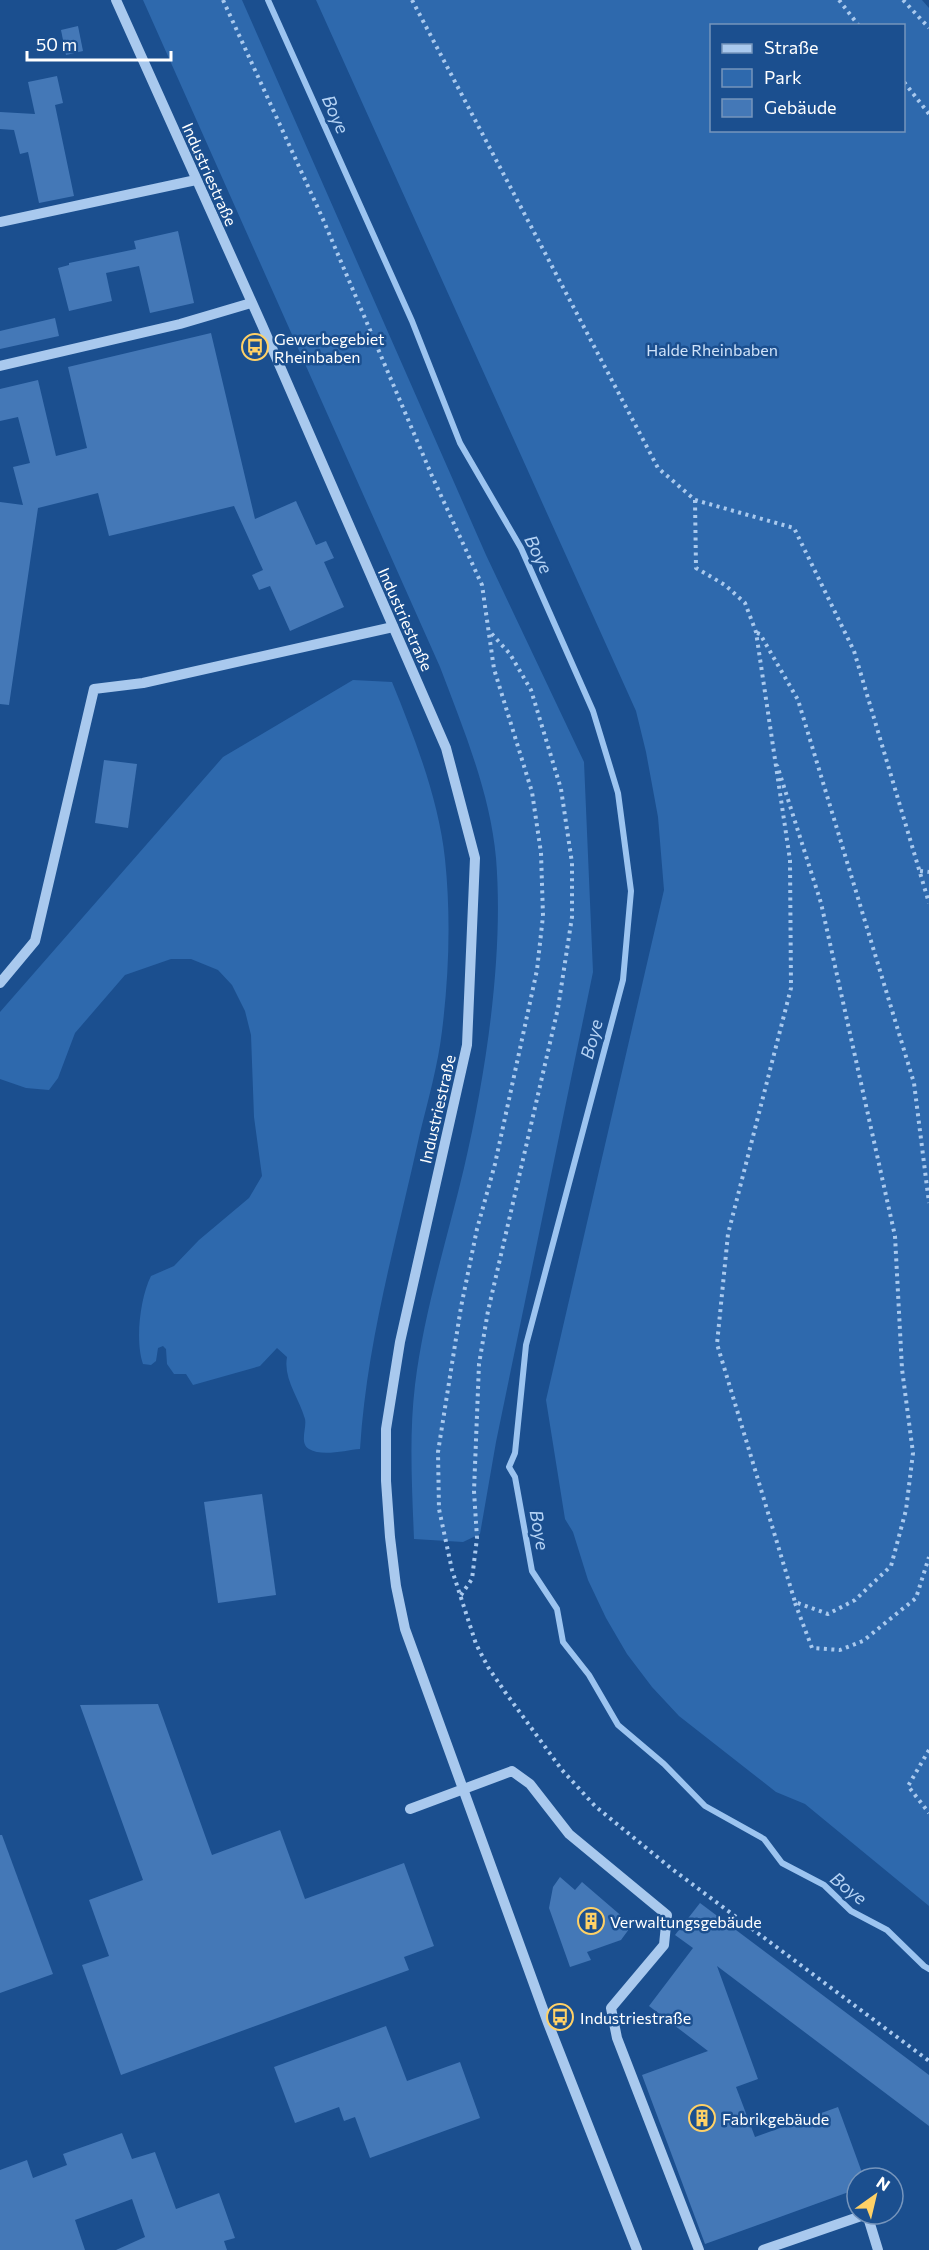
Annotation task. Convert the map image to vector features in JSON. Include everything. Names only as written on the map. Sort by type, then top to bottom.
[{"type":"street","name":"Industriestraße","points":[[116,0],[446,747],[475,858],[467,1046],[400,1342],[386,1439],[390,1537],[396,1586],[405,1629],[548,2023],[637,2250]]},
{"type":"street","points":[[0,222],[196,180]]},
{"type":"street","points":[[0,366],[180,324],[251,303]]},
{"type":"street","points":[[0,983],[35,941],[94,689],[143,683],[393,627]]},
{"type":"street","points":[[410,1809],[513,1772],[530,1784],[569,1834],[667,1916],[664,1945],[611,2008],[617,2038],[699,2250]]},
{"type":"street","points":[[763,2250],[867,2214],[878,2250]]},
{"type":"path","points":[[223,0],[322,217],[432,476],[482,585],[494,669],[532,792],[541,853],[543,916],[537,970],[495,1164],[477,1229],[461,1307],[438,1452],[439,1509],[452,1569],[476,1644],[488,1666],[562,1770],[595,1806],[672,1869],[929,2061]]},
{"type":"path","points":[[412,0],[658,468],[694,500],[794,528],[854,651],[929,903]]},
{"type":"path","points":[[839,0],[857,24]]},
{"type":"path","points":[[903,0],[929,28]]},
{"type":"path","points":[[905,84],[929,114]]},
{"type":"path","points":[[694,500],[696,568],[725,585],[746,603],[756,632],[790,861],[791,988],[728,1234],[717,1344],[795,1602],[812,1648],[840,1650],[862,1641],[916,1598],[929,1557]]},
{"type":"path","points":[[460,1595],[472,1579],[477,1538],[474,1491],[475,1443],[479,1364],[484,1332],[558,1008],[572,917],[572,863],[561,789],[531,690],[510,654],[489,632]]},
{"type":"path","points":[[756,632],[760,634],[798,700],[833,810],[914,1083],[929,1203]]},
{"type":"path","points":[[777,765],[821,903],[895,1236],[902,1370],[913,1453],[906,1510],[891,1566],[855,1600],[828,1614],[795,1602]]},
{"type":"path","points":[[920,871],[929,872]]},
{"type":"path","points":[[929,1750],[908,1786],[929,1813]]},
{"type":"green space","points":[[143,0],[242,0],[486,555],[584,762],[593,972],[496,1442],[480,1534],[463,1542],[414,1539],[412,1423],[415,1385],[424,1330],[464,1168],[486,1054],[497,934],[498,895],[493,833],[482,785],[440,667]]},
{"type":"green space","name":"Halde Rheinbaben","points":[[316,0],[922,0],[929,8],[929,1906],[805,1804],[776,1792],[679,1716],[652,1687],[627,1654],[606,1618],[588,1580],[573,1532],[565,1519],[546,1400],[664,890],[658,817],[636,711]]},
{"type":"green space","points":[[353,680],[392,682],[417,746],[442,837],[447,880],[448,967],[438,1057],[376,1329],[360,1449],[320,1453],[309,1449],[304,1443],[305,1419],[289,1381],[287,1357],[277,1348],[260,1366],[193,1385],[186,1374],[174,1374],[167,1364],[166,1349],[163,1346],[158,1348],[156,1361],[151,1365],[143,1364],[141,1355],[140,1320],[144,1296],[151,1276],[174,1266],[199,1240],[249,1198],[262,1176],[254,1117],[251,1035],[245,1011],[232,985],[218,970],[191,959],[171,959],[125,975],[75,1033],[58,1078],[49,1090],[26,1088],[0,1079],[0,1012],[223,757]]},
{"type":"building","points":[[78,26],[83,51],[66,55],[61,30]]},
{"type":"building","points":[[57,76],[63,103],[55,105],[74,196],[39,203],[28,152],[20,154],[14,130],[0,129],[0,112],[35,114],[28,82]]},
{"type":"building","points":[[178,231],[194,303],[150,313],[139,266],[106,273],[112,301],[69,311],[58,268],[69,265],[69,263],[136,249],[134,241]]},
{"type":"building","points":[[55,318],[59,336],[0,349],[0,331]]},
{"type":"building","points":[[211,333],[255,519],[296,501],[316,545],[326,541],[334,558],[324,562],[344,607],[290,631],[270,586],[259,590],[252,575],[263,570],[234,506],[109,536],[98,493],[38,508],[9,705],[0,704],[0,502],[23,505],[13,467],[30,463],[18,417],[0,421],[0,389],[38,380],[56,456],[87,448],[68,367]]},
{"type":"building","points":[[104,760],[137,764],[128,828],[95,823]]},
{"type":"building","points":[[262,1494],[276,1595],[218,1603],[204,1502]]},
{"type":"building","points":[[158,1704],[212,1855],[280,1830],[305,1899],[404,1863],[434,1946],[404,1957],[409,1970],[121,2075],[82,1965],[109,1956],[89,1900],[143,1880],[80,1705]]},
{"type":"building","points":[[0,1835],[2,1835],[53,1974],[0,1993]]},
{"type":"building","name":"Verwaltungsgebäude","points":[[560,1877],[575,1890],[582,1882],[632,1925],[621,1940],[587,1952],[591,1960],[570,1967],[549,1908],[553,1887]]},
{"type":"building","name":"Fabrikgebäude","points":[[700,1903],[929,2075],[929,2126],[717,1966],[758,2079],[736,2087],[755,2137],[838,2107],[860,2166],[845,2166],[845,2193],[705,2244],[642,2075],[708,2051],[649,2006],[693,1948],[675,1935]]},
{"type":"building","points":[[386,2026],[407,2081],[460,2062],[480,2118],[370,2158],[355,2117],[344,2121],[339,2107],[295,2123],[274,2067]]},
{"type":"building","points":[[122,2133],[132,2159],[155,2152],[176,2209],[219,2193],[235,2238],[224,2241],[227,2250],[116,2250],[145,2237],[132,2199],[75,2220],[85,2250],[0,2250],[0,2170],[27,2160],[33,2178],[67,2165],[63,2154]]},
{"type":"waterway","name":"Boye","points":[[268,0],[412,321],[460,443],[521,548],[593,711],[618,793],[631,891],[623,980],[526,1345],[515,1453],[509,1467],[515,1477],[532,1571],[557,1609],[563,1642],[589,1675],[618,1725],[664,1764],[705,1806],[764,1839],[782,1863],[824,1885],[851,1911],[887,1930],[929,1969]]},
{"type":"place","name":"Gewerbegebiet Rheinbaben","points":[[255,347]]},
{"type":"place","name":"Verwaltungsgebäude","points":[[591,1921]]},
{"type":"place","name":"Industriestraße","points":[[560,2017]]},
{"type":"place","name":"Fabrikgebäude","points":[[702,2118]]}]
